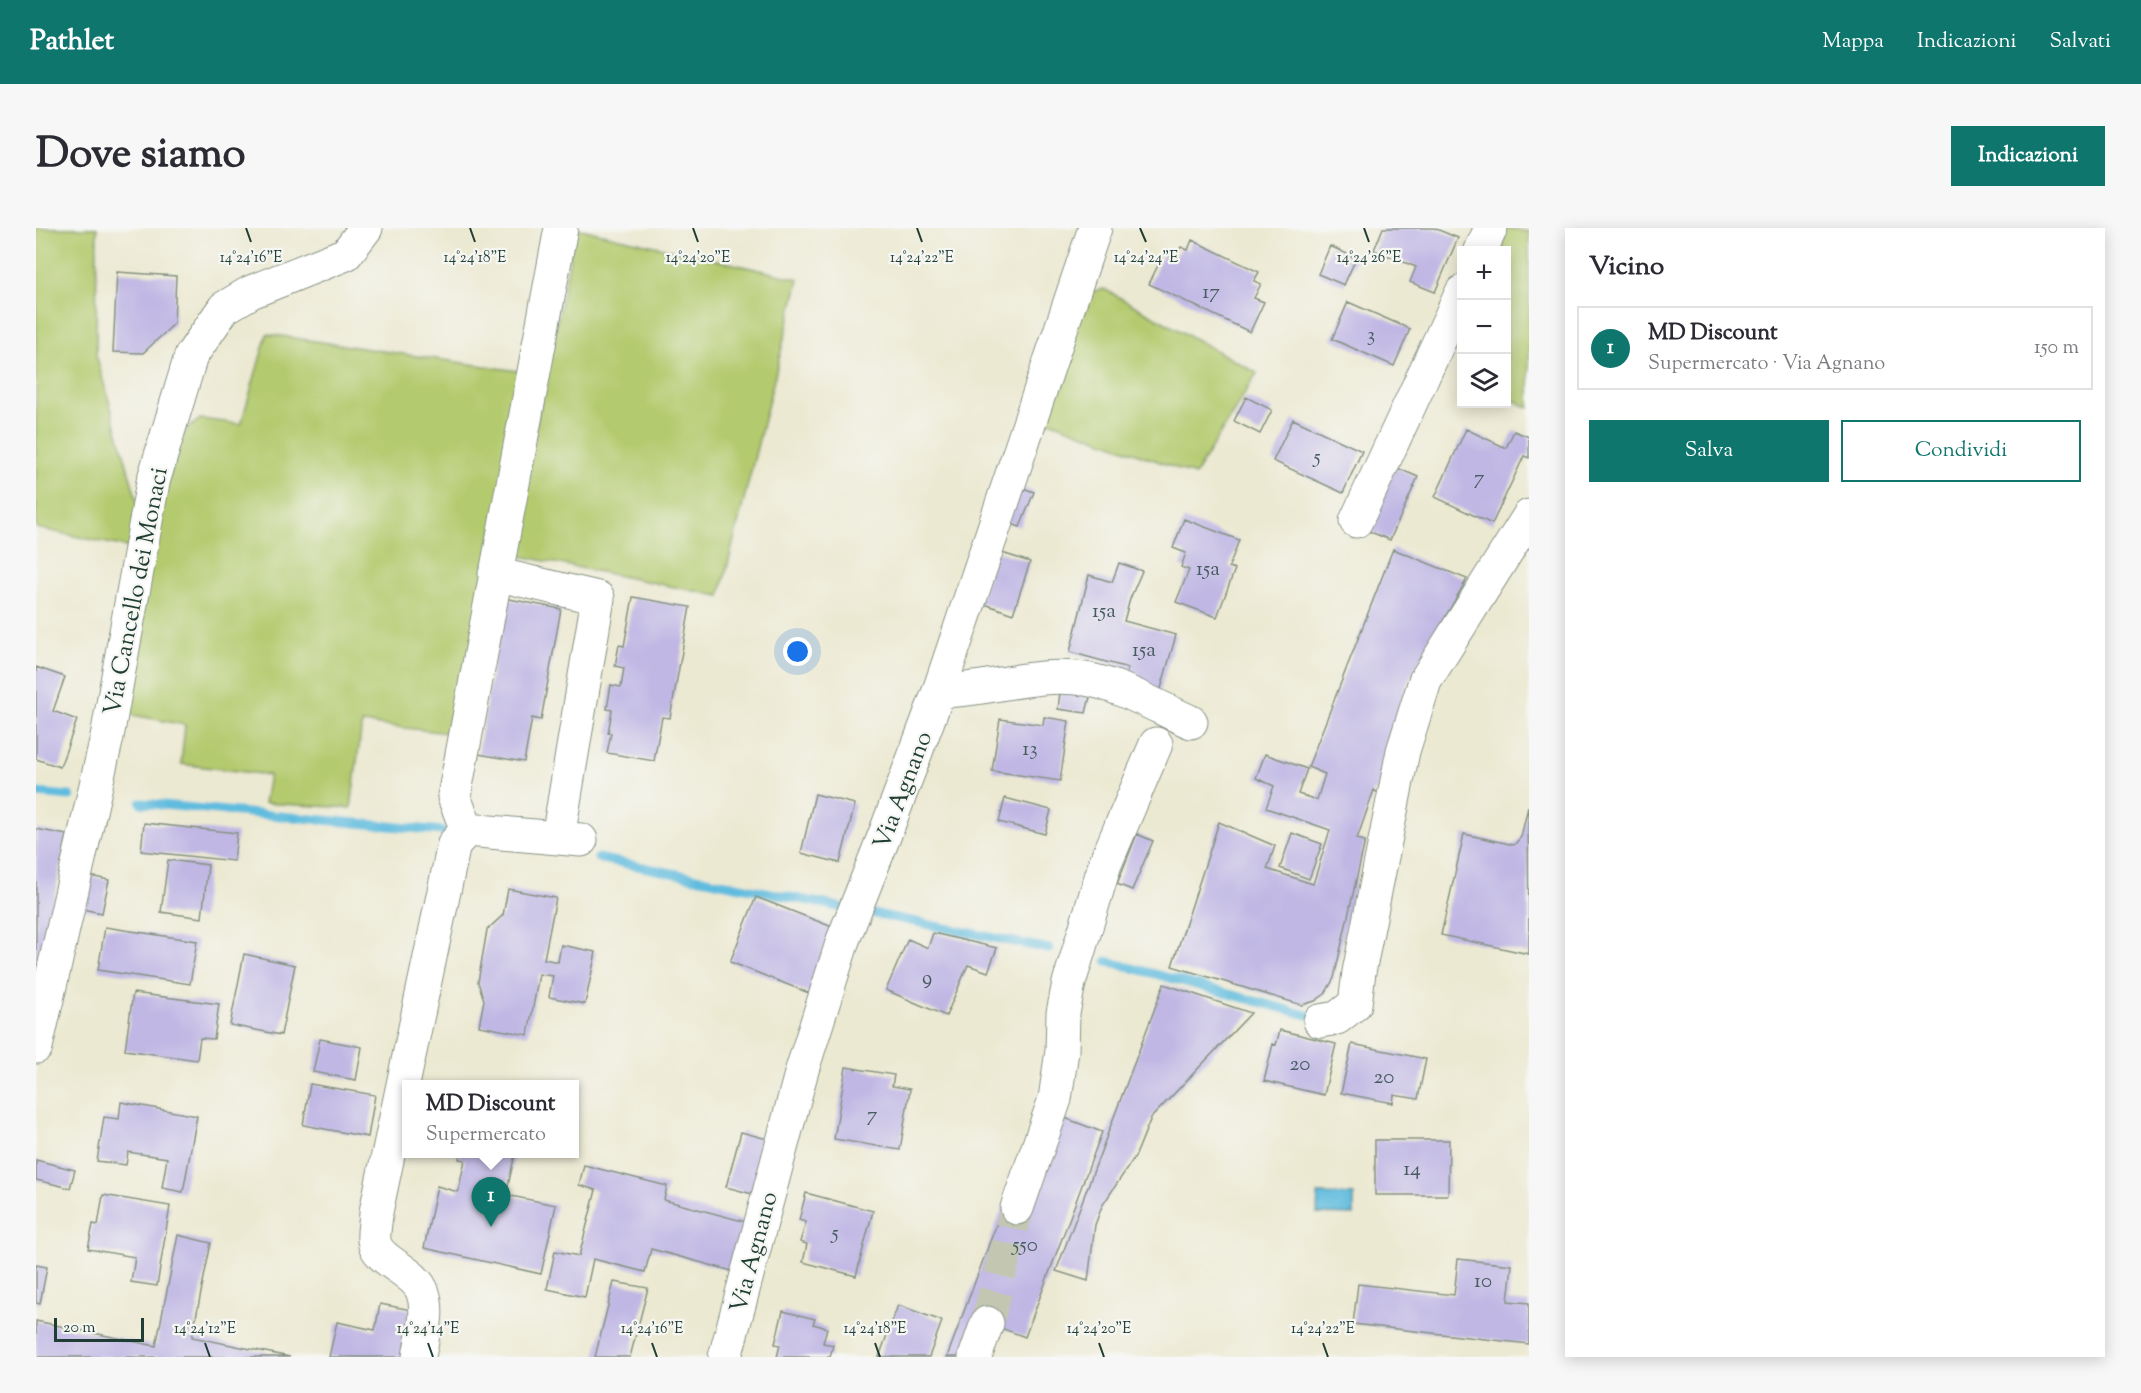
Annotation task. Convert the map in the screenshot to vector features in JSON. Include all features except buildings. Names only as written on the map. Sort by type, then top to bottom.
[{"type":"street","name":"Via Cancello dei Monaci","points":[[36,1047],[107,737],[153,482],[191,356],[224,308],[251,292],[346,254],[366,228]]},
{"type":"street","points":[[466,830],[454,797],[561,228]]},
{"type":"street","name":"Via Agnano","points":[[725,1357],[802,1070],[843,940],[939,691],[1095,228]]},
{"type":"street","points":[[1483,246],[1491,228]]},
{"type":"street","points":[[1356,521],[1457,300]]},
{"type":"street","points":[[1320,1021],[1337,1018],[1355,1004],[1359,972],[1403,751],[1425,681],[1529,516]]},
{"type":"street","points":[[466,830],[569,839],[598,598],[495,574]]},
{"type":"street","points":[[939,691],[958,691],[1059,676],[1086,679],[1119,690],[1191,722]]},
{"type":"street","points":[[1017,1208],[1055,1099],[1069,983],[1105,864],[1156,744]]},
{"type":"street","points":[[405,1080],[454,844],[466,830]]},
{"type":"street","points":[[402,1093],[375,1222],[374,1242],[383,1257],[405,1271],[423,1291],[427,1311],[419,1357]]},
{"type":"street","points":[[975,1357],[987,1323]]},
{"type":"green space","points":[[36,228],[97,228],[96,355],[138,504],[136,549],[36,528]]},
{"type":"green space","points":[[576,228],[799,279],[720,596],[510,554]]},
{"type":"green space","points":[[1507,228],[1529,232],[1529,408],[1511,399],[1511,246],[1498,246]]},
{"type":"green space","points":[[1104,289],[1257,373],[1195,475],[1044,419],[1088,292]]},
{"type":"green space","points":[[267,334],[524,372],[456,734],[362,723],[351,808],[264,803],[269,775],[181,764],[185,725],[122,713],[150,535],[184,432],[200,419],[241,424]]},
{"type":"water","points":[[1318,1194],[1354,1195],[1354,1215],[1317,1214]]},
{"type":"waterway","points":[[36,793],[70,796]]},
{"type":"waterway","points":[[141,803],[443,831]]},
{"type":"waterway","points":[[598,858],[844,908]]},
{"type":"waterway","points":[[871,913],[1049,949]]},
{"type":"waterway","points":[[1107,961],[1307,1015]]},
{"type":"tunnel","points":[[987,1323],[1017,1208]]},
{"type":"place","name":"MD Discount","points":[[491,1227]]}]
